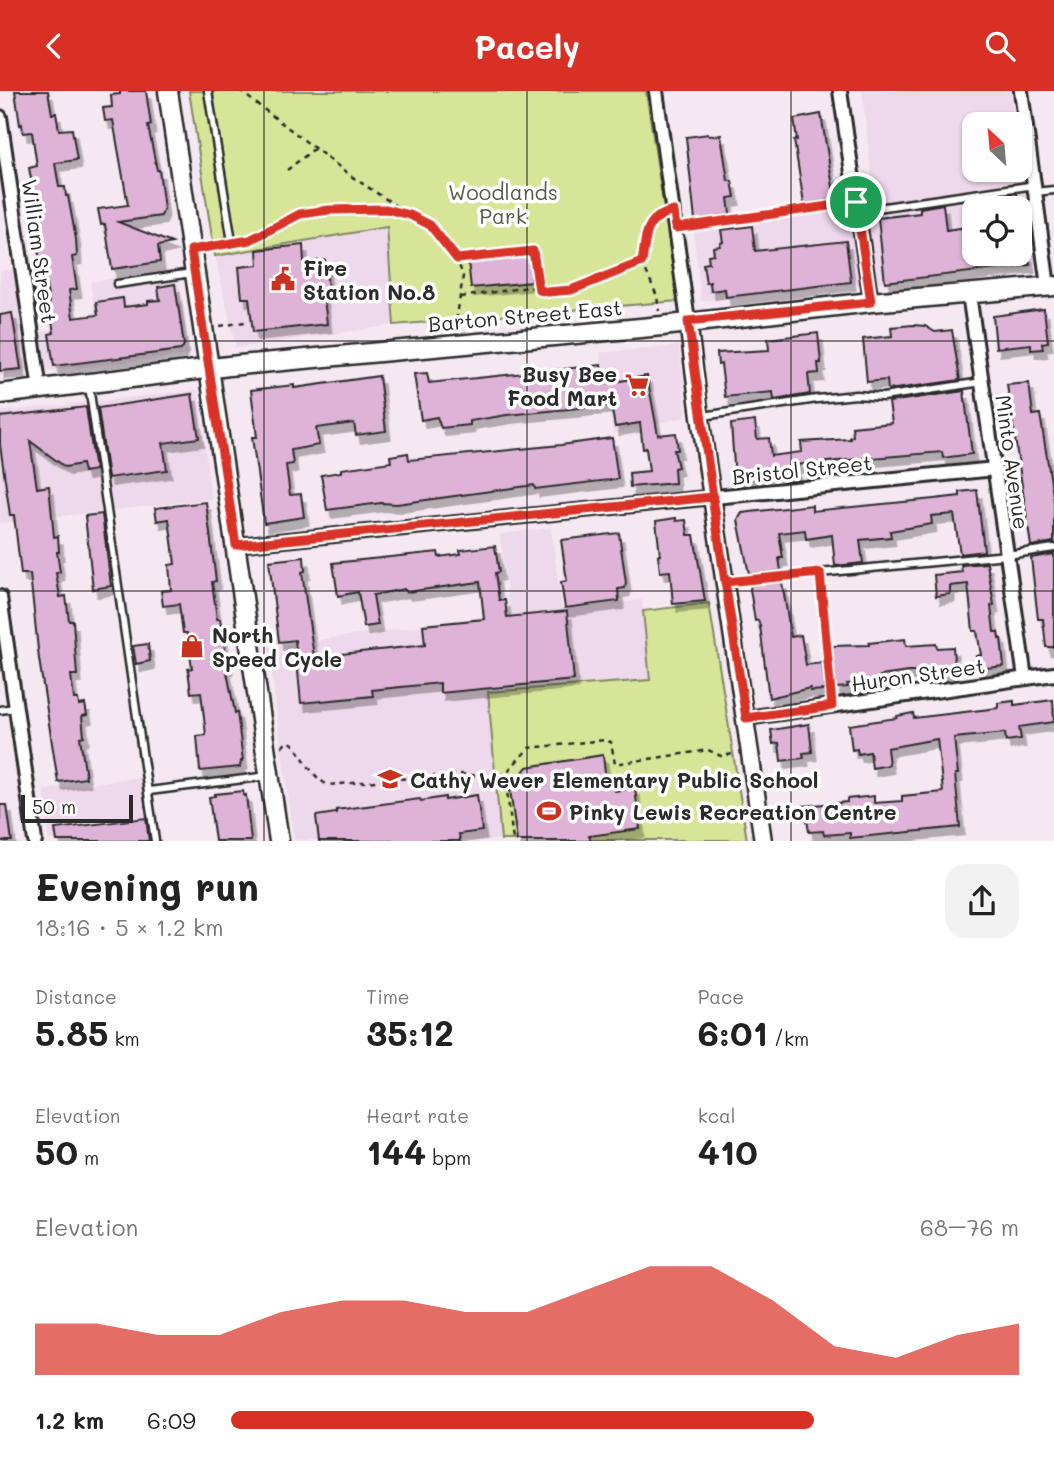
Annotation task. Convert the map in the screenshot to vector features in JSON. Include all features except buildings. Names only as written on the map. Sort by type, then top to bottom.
[{"type":"main road","points":[[167,91],[279,841]]},
{"type":"main road","name":"Barton Street East","points":[[0,394],[209,369],[1051,286]]},
{"type":"street","points":[[656,91],[700,416],[763,841]]},
{"type":"street","points":[[841,91],[871,302]]},
{"type":"street","points":[[1021,91],[1051,286]]},
{"type":"street","name":"William Street","points":[[0,117],[40,390]]},
{"type":"street","name":"Minto Avenue","points":[[969,294],[1025,678]]},
{"type":"street","name":"Bristol Street","points":[[236,545],[995,469]]},
{"type":"street","points":[[1,606],[35,841]]},
{"type":"street","name":"Huron Street","points":[[746,718],[1054,674]]},
{"type":"lane","points":[[191,250],[232,242],[208,91]]},
{"type":"lane","points":[[676,228],[1035,188],[1054,190]]},
{"type":"lane","points":[[117,284],[194,272]]},
{"type":"lane","points":[[700,416],[827,398],[856,395],[883,397],[982,382]]},
{"type":"lane","points":[[89,384],[155,841]]},
{"type":"lane","points":[[725,582],[1007,555],[1054,548]]},
{"type":"lane","points":[[820,573],[832,706]]},
{"type":"lane","points":[[0,710],[16,708]]},
{"type":"lane","points":[[149,791],[268,767]]},
{"type":"path","points":[[240,91],[314,149],[410,215],[430,225],[457,259],[463,277],[453,344]]},
{"type":"path","points":[[287,170],[314,149]]},
{"type":"path","points":[[232,242],[250,240],[300,214],[329,210],[386,209],[410,215]]},
{"type":"path","points":[[662,326],[657,296],[642,262],[649,225],[658,214],[674,211]]},
{"type":"path","points":[[457,259],[533,251],[539,290]]},
{"type":"path","points":[[461,296],[530,287],[548,292],[571,290],[642,262]]},
{"type":"path","points":[[203,328],[245,322]]},
{"type":"path","points":[[268,767],[286,743],[292,743],[312,772],[328,785],[460,774],[505,774],[529,748],[605,740],[611,742],[615,764],[708,750],[721,755],[734,754]]},
{"type":"path","points":[[505,774],[513,841]]},
{"type":"shaded area","points":[[862,91],[1010,91],[1013,112],[962,112],[962,182],[1024,182],[1027,196],[962,196],[962,266],[1030,266],[701,301],[693,228],[845,203],[875,204]]},
{"type":"shaded area","points":[[1032,225],[1039,265],[1032,266]]},
{"type":"shaded area","points":[[387,227],[394,325],[236,348],[215,256]]},
{"type":"shaded area","points":[[177,268],[189,355],[0,376],[0,271],[16,269],[25,334],[83,326],[84,315],[95,313],[90,282]]},
{"type":"shaded area","points":[[679,346],[686,417],[613,433],[600,353]]},
{"type":"shaded area","points":[[198,390],[211,499],[0,523],[0,412]]},
{"type":"shaded area","points":[[551,528],[562,609],[642,600],[650,680],[488,692],[501,840],[294,840],[268,647],[510,614],[500,534]]},
{"type":"shaded area","points":[[141,777],[150,840],[49,840],[44,790]]},
{"type":"green space","name":"Woodlands Park","points":[[189,91],[646,91],[678,301],[394,325],[387,227],[215,256]]},
{"type":"green space","points":[[709,603],[747,840],[501,840],[488,692],[650,680],[643,611]]},
{"type":"place","name":"Fire Station No.8","points":[[283,279]]},
{"type":"place","name":"Busy Bee Food Mart","points":[[637,385]]},
{"type":"place","name":"North Speed Cycle","points":[[192,646]]},
{"type":"place","name":"Cathy Wever Elementary Public School","points":[[390,779]]},
{"type":"place","name":"Pinky Lewis Recreation Centre","points":[[549,811]]},
{"type":"route","points":[[856,202],[676,228],[674,211],[658,214],[649,225],[642,262],[560,292],[539,290],[533,251],[457,259],[430,225],[410,215],[386,209],[329,210],[300,214],[250,240],[191,250],[236,545],[712,497],[740,680],[746,718],[832,706],[820,573],[725,582],[700,416],[688,321],[871,302],[856,202]]}]
